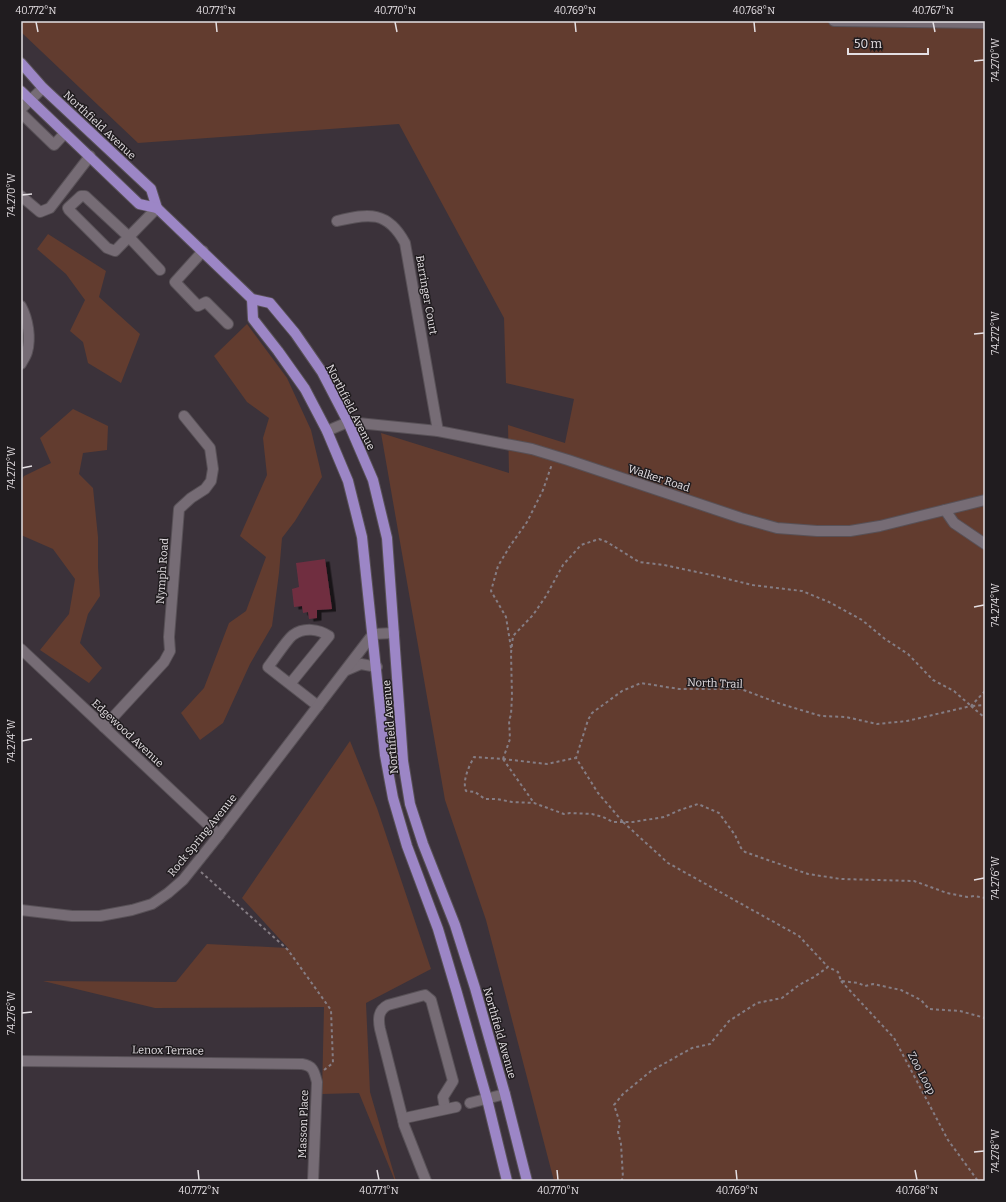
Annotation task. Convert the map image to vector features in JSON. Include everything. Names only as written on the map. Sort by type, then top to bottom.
[{"type":"main road","name":"Northfield Avenue","points":[[21,63],[43,88],[151,189],[157,208],[252,299],[270,303],[296,333],[322,372],[348,422],[372,480],[387,538],[403,761],[410,804],[423,844],[455,925],[475,988],[505,1094],[526,1181]]},
{"type":"main road","name":"Northfield Avenue","points":[[21,91],[139,204],[157,208]]},
{"type":"main road","name":"Northfield Avenue","points":[[252,299],[253,319],[305,389],[327,431],[348,481],[362,537],[377,667],[385,755],[393,798],[407,846],[440,936],[457,993],[487,1099],[507,1181]]},
{"type":"street","points":[[834,21],[985,23]]},
{"type":"street","points":[[21,108],[43,88]]},
{"type":"street","points":[[21,114],[54,145],[65,133]]},
{"type":"street","points":[[21,196],[40,212],[50,208],[90,156]]},
{"type":"street","points":[[157,208],[128,236],[115,251],[107,248],[68,208],[81,196],[85,196],[128,236],[160,270]]},
{"type":"street","name":"Barringer Court","points":[[337,221],[370,215],[380,218],[389,223],[401,235],[406,243],[438,431]]},
{"type":"street","points":[[203,251],[175,282],[198,306],[206,302],[228,324]]},
{"type":"street","points":[[21,306],[24,312],[29,336],[27,353],[21,364]]},
{"type":"street","name":"Nymph Road","points":[[104,727],[160,667],[170,651],[170,629],[179,509],[191,498],[205,489],[211,481],[213,469],[210,448],[184,416]]},
{"type":"street","name":"Walker Road","points":[[327,431],[348,422],[438,431],[532,449],[741,518],[777,528],[817,531],[850,531],[880,526],[985,500]]},
{"type":"street","points":[[945,510],[954,523],[985,544]]},
{"type":"street","points":[[290,684],[329,636],[322,631],[306,630],[292,635],[268,667],[318,706]]},
{"type":"street","points":[[373,634],[394,633]]},
{"type":"street","name":"Rock Spring Avenue","points":[[21,910],[72,916],[100,916],[132,910],[152,904],[168,893],[183,880],[373,634]]},
{"type":"street","name":"Edgewood Avenue","points":[[21,649],[218,835]]},
{"type":"street","points":[[345,671],[361,664],[377,667]]},
{"type":"street","points":[[426,1181],[404,1125],[404,1120],[380,1029],[379,1017],[383,1007],[425,995],[431,1000],[453,1081],[443,1097],[444,1109]]},
{"type":"street","name":"Lenox Terrace","points":[[21,1061],[302,1064],[309,1065],[314,1072]]},
{"type":"street","name":"Masson Place","points":[[313,1181],[317,1082],[314,1072]]},
{"type":"street","points":[[470,1103],[505,1094]]},
{"type":"street","points":[[404,1120],[405,1118],[456,1107]]},
{"type":"path","points":[[504,759],[510,739],[509,720],[511,715],[512,696],[510,639],[506,617],[491,591],[498,566],[527,522],[543,490],[553,461]]},
{"type":"path","points":[[511,653],[513,636],[533,615],[546,596],[563,565],[582,545],[599,539],[607,542],[639,562],[737,580],[752,585],[802,591],[829,602],[862,620],[885,639],[908,654],[933,680],[954,691],[985,718]]},
{"type":"path","name":"North Trail","points":[[576,758],[588,720],[592,713],[622,691],[641,683],[679,689],[741,689],[781,704],[821,716],[846,717],[877,724],[907,720],[985,704]]},
{"type":"path","points":[[971,706],[985,692]]},
{"type":"path","points":[[621,1181],[623,1178],[621,1144],[618,1132],[620,1123],[614,1105],[623,1094],[651,1071],[692,1048],[710,1044],[729,1021],[757,1003],[782,998],[799,985],[828,967],[799,936],[668,863],[623,822],[606,800],[598,793],[576,758],[547,764],[474,757],[468,767],[465,787],[466,790],[475,792],[485,798],[512,802],[534,803],[564,814],[592,814],[613,822],[623,822],[628,821],[633,822],[664,817],[698,804],[719,813],[745,852],[808,874],[841,879],[914,880],[966,897],[974,896],[985,898]]},
{"type":"path","points":[[504,759],[534,803]]},
{"type":"path","points":[[194,866],[288,950],[332,1010],[333,1064],[314,1072]]},
{"type":"path","name":"Zoo Loop","points":[[828,967],[838,972],[841,981],[894,1038],[948,1140],[978,1181]]},
{"type":"path","points":[[841,981],[858,983],[865,986],[873,984],[901,990],[921,1000],[929,1009],[960,1011],[985,1018]]},
{"type":"shaded area","points":[[21,21],[985,21],[985,1181],[554,1181],[486,920],[445,800],[381,433],[509,473],[508,425],[565,443],[574,399],[506,383],[504,318],[399,124],[138,143],[21,32]]},
{"type":"shaded area","points":[[48,234],[106,271],[99,297],[140,334],[121,383],[88,363],[83,342],[70,331],[85,300],[66,274],[37,249]]},
{"type":"shaded area","points":[[247,324],[287,378],[311,430],[322,477],[295,521],[282,538],[272,626],[250,664],[223,723],[200,740],[181,713],[204,688],[229,623],[246,611],[266,557],[240,536],[267,475],[263,438],[269,418],[247,402],[214,356]]},
{"type":"shaded area","points":[[73,409],[108,426],[107,450],[83,453],[79,474],[93,488],[98,537],[100,596],[88,614],[80,643],[102,668],[89,683],[40,650],[69,614],[75,579],[53,549],[21,535],[21,482],[24,476],[51,463],[40,438]]},
{"type":"shaded area","points":[[350,741],[377,808],[431,969],[366,1003],[370,1092],[396,1181],[359,1093],[322,1094],[324,1007],[155,1008],[43,981],[176,982],[207,944],[288,948],[242,898]]},
{"type":"building","points":[[325,559],[332,609],[317,610],[317,618],[309,619],[308,612],[303,613],[302,606],[294,607],[292,589],[299,587],[296,563]]}]
